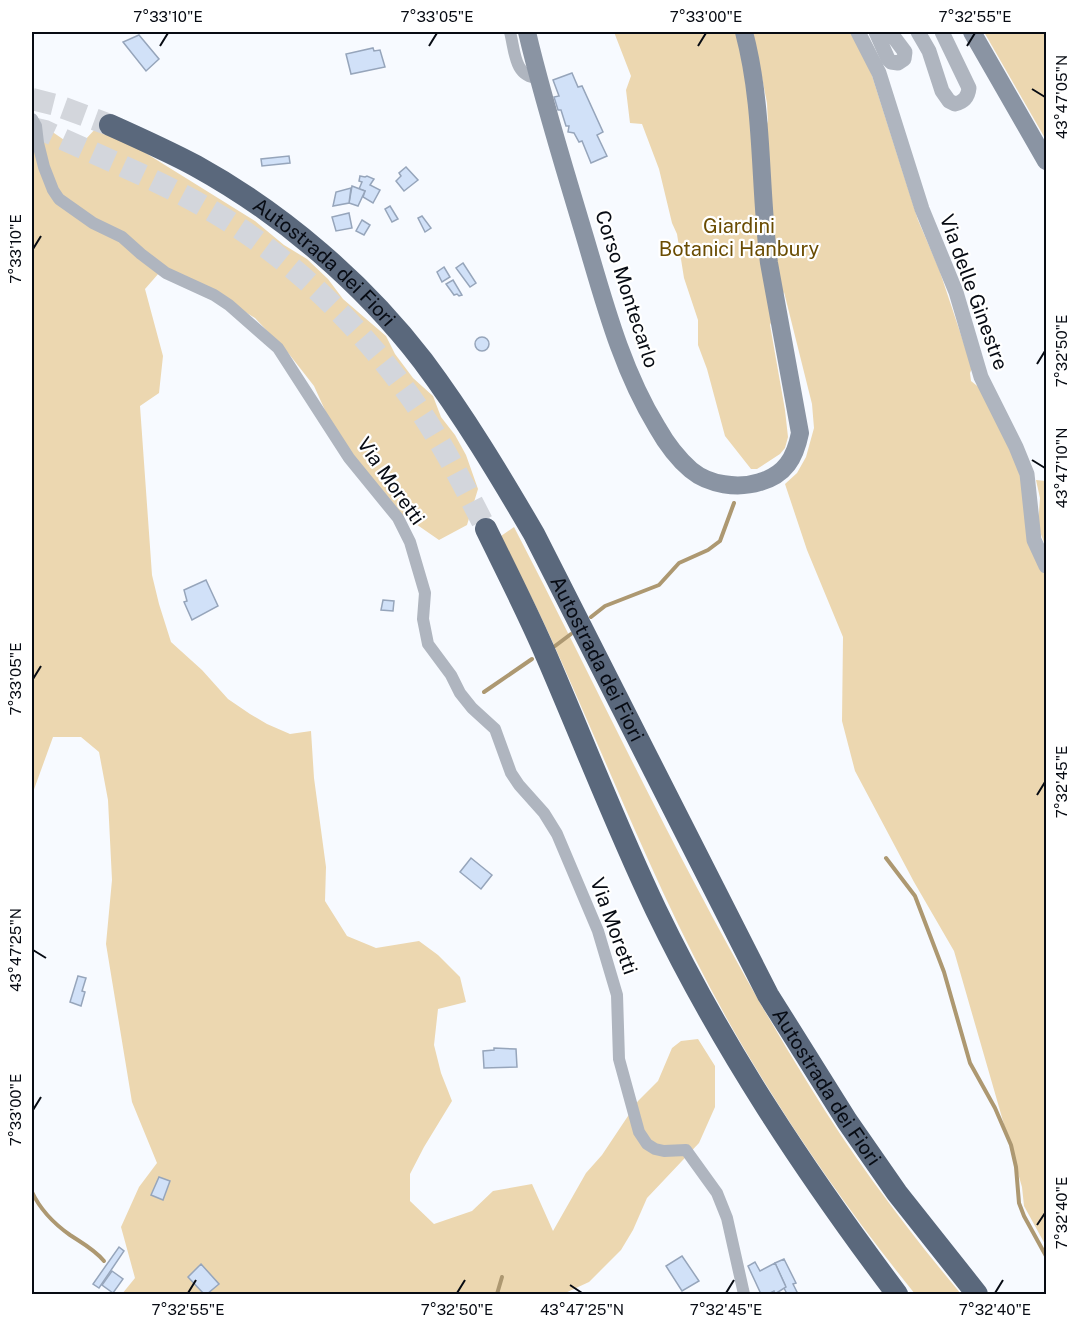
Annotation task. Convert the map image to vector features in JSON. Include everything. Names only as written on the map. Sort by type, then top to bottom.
[{"type":"highway","name":"Autostrada dei Fiori","points":[[110,125],[195,166],[251,201],[295,233],[340,271],[383,314],[422,360],[463,417],[534,534],[768,994],[847,1121],[897,1193],[976,1294]]},
{"type":"highway","name":"Autostrada dei Fiori","points":[[486,529],[542,645],[652,901],[733,1054],[835,1211],[897,1294]]},
{"type":"main road","name":"Corso Montecarlo","points":[[527,32],[538,78],[632,381],[666,441],[691,470],[704,478],[728,485],[750,485],[777,474],[787,467],[793,457],[800,433],[765,236],[755,82],[744,32]]},
{"type":"main road","points":[[972,32],[1047,161]]},
{"type":"street","points":[[510,32],[520,71],[529,78],[538,78]]},
{"type":"street","name":"Via delle Ginestre","points":[[858,32],[879,74],[922,209],[956,292],[981,376],[1027,474],[1034,540],[1047,566]]},
{"type":"street","points":[[876,32],[888,59],[898,63],[904,59],[904,52],[890,32]]},
{"type":"street","points":[[918,32],[929,51],[945,96],[955,104],[960,103],[967,97],[969,88],[942,32]]},
{"type":"street","name":"Via Moretti","points":[[32,119],[36,126],[44,167],[59,199],[93,223],[122,237],[166,273],[214,295],[238,312],[278,348],[349,458],[398,518],[410,542],[425,592],[423,619],[428,644],[466,700],[495,729],[519,785],[544,813],[557,834],[598,932],[617,994],[620,1059],[639,1132],[646,1144],[655,1149],[686,1150],[717,1193],[727,1218],[744,1294]]},
{"type":"green space","name":"Giardini Botanici Hanbury","points":[[614,32],[738,32],[768,124],[767,103],[753,32],[852,32],[868,63],[918,220],[939,269],[972,368],[971,381],[981,389],[1021,474],[1041,567],[1046,578],[1046,1246],[1024,1206],[1022,1187],[954,951],[855,771],[842,721],[843,637],[807,550],[785,484],[797,473],[806,457],[814,428],[812,404],[784,292],[770,325],[788,437],[785,448],[780,454],[757,469],[751,469],[725,436],[707,369],[698,345],[698,320],[684,278],[677,234],[672,223],[659,169],[642,124],[630,123],[626,90],[631,76]]},
{"type":"green space","points":[[984,32],[1046,32],[1046,140]]},
{"type":"green space","points":[[32,125],[48,129],[74,146],[85,140],[97,127],[115,134],[255,221],[284,245],[307,259],[328,279],[343,299],[386,336],[395,354],[413,378],[433,396],[441,417],[455,435],[466,455],[478,489],[467,525],[439,540],[400,513],[344,444],[329,419],[314,386],[289,354],[255,318],[184,275],[159,273],[145,289],[163,356],[159,393],[140,406],[152,575],[171,642],[202,670],[228,699],[250,714],[290,734],[311,731],[314,778],[326,867],[325,901],[347,936],[376,948],[419,941],[438,955],[460,977],[466,1002],[438,1009],[434,1045],[441,1073],[452,1101],[410,1174],[410,1201],[434,1224],[472,1211],[493,1191],[532,1184],[553,1231],[586,1173],[602,1155],[638,1101],[658,1081],[672,1048],[681,1041],[698,1039],[715,1066],[715,1107],[699,1143],[647,1198],[621,1250],[589,1282],[563,1294],[122,1294],[135,1278],[121,1227],[139,1187],[157,1163],[132,1102],[106,944],[112,880],[108,800],[99,752],[81,737],[53,737],[32,795]]},
{"type":"green space","points":[[1036,480],[1046,481],[1046,548],[1038,526],[1040,498]]},
{"type":"green space","points":[[514,527],[692,879],[768,1017],[826,1113],[862,1166],[920,1244],[961,1294],[915,1294],[824,1173],[742,1045],[688,945],[549,634],[501,536]]},
{"type":"building","points":[[139,35],[159,59],[146,71],[123,42]]},
{"type":"building","points":[[373,48],[374,51],[380,50],[385,67],[351,74],[346,54]]},
{"type":"building","points":[[572,73],[578,87],[582,86],[603,132],[597,135],[607,156],[591,163],[582,141],[579,142],[574,133],[568,132],[569,126],[566,126],[554,97],[559,96],[553,80]]},
{"type":"building","points":[[289,156],[290,163],[262,166],[261,159]]},
{"type":"building","points":[[406,167],[418,180],[404,191],[396,181],[401,176],[399,173]]},
{"type":"building","points":[[360,176],[374,179],[370,185],[380,190],[373,203],[363,197],[365,191],[359,189],[362,182],[359,181]]},
{"type":"building","points":[[352,186],[365,191],[358,206],[349,203]]},
{"type":"building","points":[[351,188],[349,203],[333,206],[336,192]]},
{"type":"building","points":[[390,206],[398,219],[392,222],[385,209]]},
{"type":"building","points":[[349,213],[352,228],[336,231],[332,217]]},
{"type":"building","points":[[422,216],[431,228],[425,232],[418,218]]},
{"type":"building","points":[[362,220],[370,225],[364,235],[356,231]]},
{"type":"building","points":[[463,263],[476,283],[470,287],[456,268]]},
{"type":"building","points":[[444,267],[450,277],[442,282],[437,272]]},
{"type":"building","points":[[453,280],[462,295],[454,295],[446,284]]},
{"type":"building","points":[[482,337],[487,339],[489,344],[487,349],[482,351],[477,349],[475,344],[477,339]]},
{"type":"building","points":[[206,580],[218,606],[192,620],[184,602],[187,601],[184,590]]},
{"type":"building","points":[[383,600],[394,601],[393,611],[381,610]]},
{"type":"building","points":[[471,858],[492,875],[481,889],[460,872]]},
{"type":"building","points":[[78,976],[86,978],[81,1006],[70,1002]]},
{"type":"building","points":[[494,1048],[516,1049],[517,1067],[484,1068],[483,1051],[494,1050]]},
{"type":"building","points":[[159,1177],[170,1181],[163,1200],[151,1195]]},
{"type":"building","points":[[119,1247],[124,1251],[99,1288],[93,1284]]},
{"type":"building","points":[[682,1256],[699,1281],[682,1291],[666,1266]]},
{"type":"building","points":[[784,1259],[796,1283],[793,1284],[798,1294],[787,1294],[784,1288],[785,1285],[775,1263]]},
{"type":"building","points":[[755,1262],[760,1271],[775,1263],[786,1287],[775,1294],[774,1291],[761,1294],[748,1266]]},
{"type":"building","points":[[201,1264],[219,1284],[207,1294],[204,1294],[188,1277]]},
{"type":"building","points":[[112,1271],[123,1279],[113,1293],[102,1285]]},
{"type":"waterway","points":[[591,617],[605,606],[659,585],[679,563],[708,550],[720,541],[734,503]]},
{"type":"waterway","points":[[555,646],[571,634]]},
{"type":"waterway","points":[[484,692],[532,659]]},
{"type":"waterway","points":[[886,858],[915,896],[944,972],[970,1063],[995,1108],[1011,1145],[1016,1167],[1019,1203],[1046,1256]]},
{"type":"waterway","points":[[32,1192],[53,1221],[104,1261]]},
{"type":"waterway","points":[[497,1294],[502,1277]]},
{"type":"tunnel","points":[[32,99],[56,105],[110,125]]},
{"type":"tunnel","points":[[32,128],[45,131],[186,196],[236,226],[293,269],[346,319],[393,373],[434,433],[486,529]]}]
